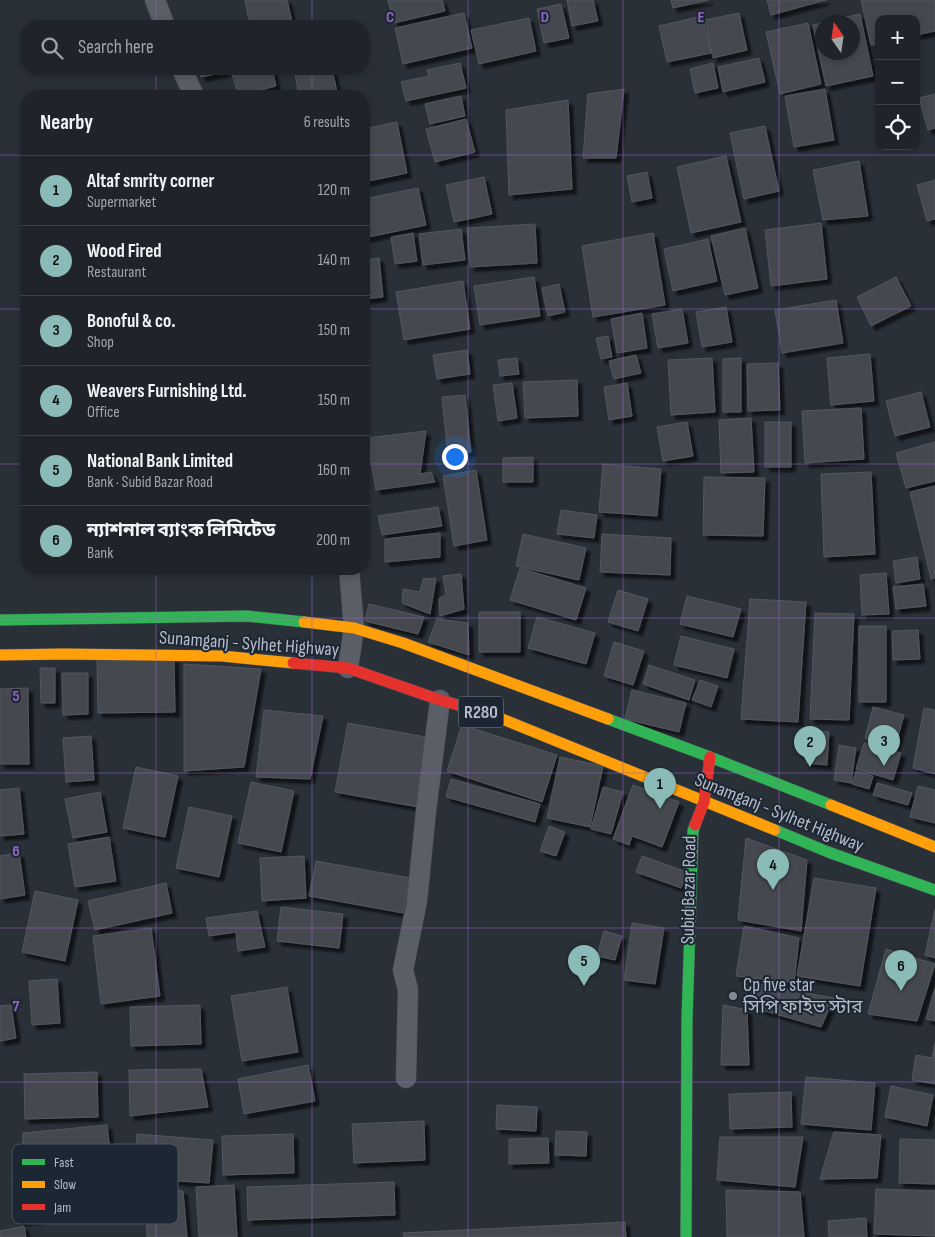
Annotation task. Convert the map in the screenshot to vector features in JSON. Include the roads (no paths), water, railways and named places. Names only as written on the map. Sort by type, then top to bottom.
[{"type":"main road","name":"Sunamganj - Sylhet Highway","points":[[0,620],[247,616],[354,628],[403,643],[710,758],[935,847]]},
{"type":"main road","name":"Sunamganj - Sylhet Highway","points":[[0,655],[222,656],[348,668],[440,700],[490,714],[828,852],[935,890]]},
{"type":"main road","points":[[704,802],[710,758]]},
{"type":"main road","name":"Subid Bazar Road","points":[[704,802],[709,828]]},
{"type":"main road","name":"Subid Bazar Road","points":[[686,1237],[688,1020],[693,831],[704,802]]},
{"type":"street","points":[[155,0],[163,20]]},
{"type":"street","points":[[185,75],[191,90]]},
{"type":"street","points":[[348,668],[354,628],[350,575]]},
{"type":"street","points":[[406,1078],[408,990],[403,970],[417,901],[440,700]]},
{"type":"place","name":"Bonoful & co.","points":[[884,766]]},
{"type":"place","name":"Wood Fired","points":[[810,767]]},
{"type":"place","name":"Altaf smrity corner","points":[[660,809]]},
{"type":"place","name":"Weavers Furnishing Ltd.","points":[[773,890]]},
{"type":"place","name":"National Bank Limited","points":[[584,986]]},
{"type":"place","name":"ন্যাশনাল ব্যাংক লিমিটেড","points":[[901,991]]},
{"type":"place","name":"Cp five star সিপি ফাইভ স্টার","points":[[733,996]]}]
